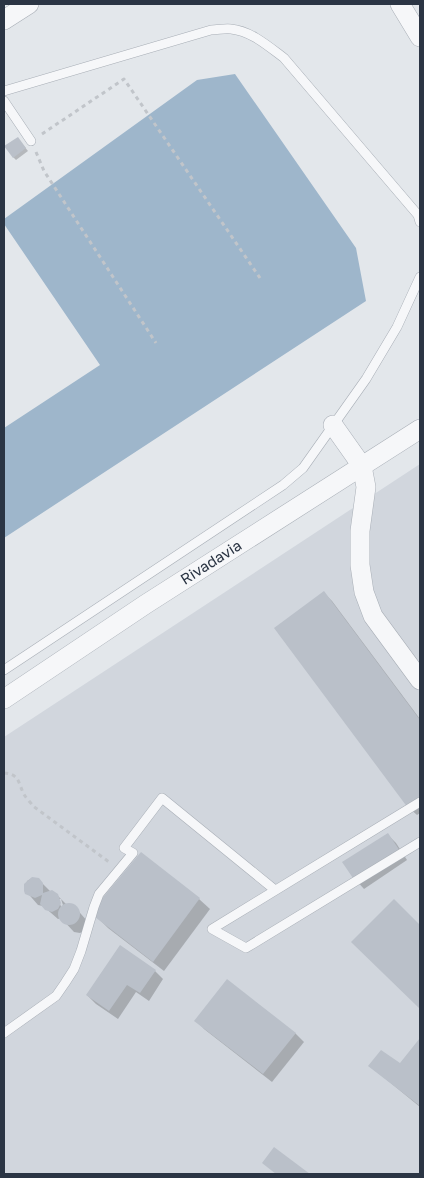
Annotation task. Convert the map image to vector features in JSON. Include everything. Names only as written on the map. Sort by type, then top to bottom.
[{"type":"street","points":[[4,20],[29,4]]},
{"type":"street","points":[[400,4],[420,37]]},
{"type":"street","points":[[333,424],[362,466],[366,487],[360,531],[360,565],[364,592],[373,616],[420,680]]},
{"type":"street","name":"Rivadavia","points":[[4,699],[154,599],[420,429]]},
{"type":"lane","points":[[4,91],[211,30],[230,28],[244,32],[261,41],[284,58],[418,215],[420,222]]},
{"type":"lane","points":[[4,101],[31,142]]},
{"type":"lane","points":[[4,670],[283,486],[302,468],[366,379],[397,327],[420,277]]},
{"type":"lane","points":[[4,1034],[56,996],[65,983],[74,969],[81,951],[99,894],[133,853],[124,848],[162,798],[275,890]]},
{"type":"lane","points":[[420,802],[212,929],[246,948],[420,842]]},
{"type":"path","points":[[156,344],[44,171],[31,142],[124,79],[260,278]]},
{"type":"path","points":[[4,773],[20,780],[24,795],[34,806],[119,869]]},
{"type":"shaded area","points":[[420,464],[420,1174],[4,1174],[4,737]]},
{"type":"water","points":[[235,74],[356,248],[366,301],[4,538],[4,428],[100,365],[4,224],[4,219],[197,80]]},
{"type":"building","points":[[18,137],[26,148],[13,158],[4,146]]},
{"type":"building","points":[[324,591],[420,720],[420,798],[408,808],[274,628]]},
{"type":"building","points":[[388,833],[400,851],[355,881],[342,862]]},
{"type":"building","points":[[141,852],[200,898],[153,962],[95,917],[100,901]]},
{"type":"building","points":[[32,877],[39,878],[43,883],[43,893],[52,890],[58,894],[61,903],[58,909],[52,912],[45,910],[40,904],[42,895],[35,898],[25,894],[24,884]]},
{"type":"building","points":[[394,899],[420,925],[420,1009],[351,942]]},
{"type":"building","points":[[69,903],[79,910],[80,914],[73,924],[69,925],[59,918],[58,914],[65,904]]},
{"type":"building","points":[[120,945],[156,970],[140,993],[127,985],[109,1011],[86,995]]},
{"type":"building","points":[[227,979],[296,1033],[263,1074],[194,1021]]},
{"type":"building","points":[[420,1038],[420,1106],[368,1066],[381,1050],[400,1063]]},
{"type":"building","points":[[274,1147],[310,1174],[276,1174],[262,1163]]}]
